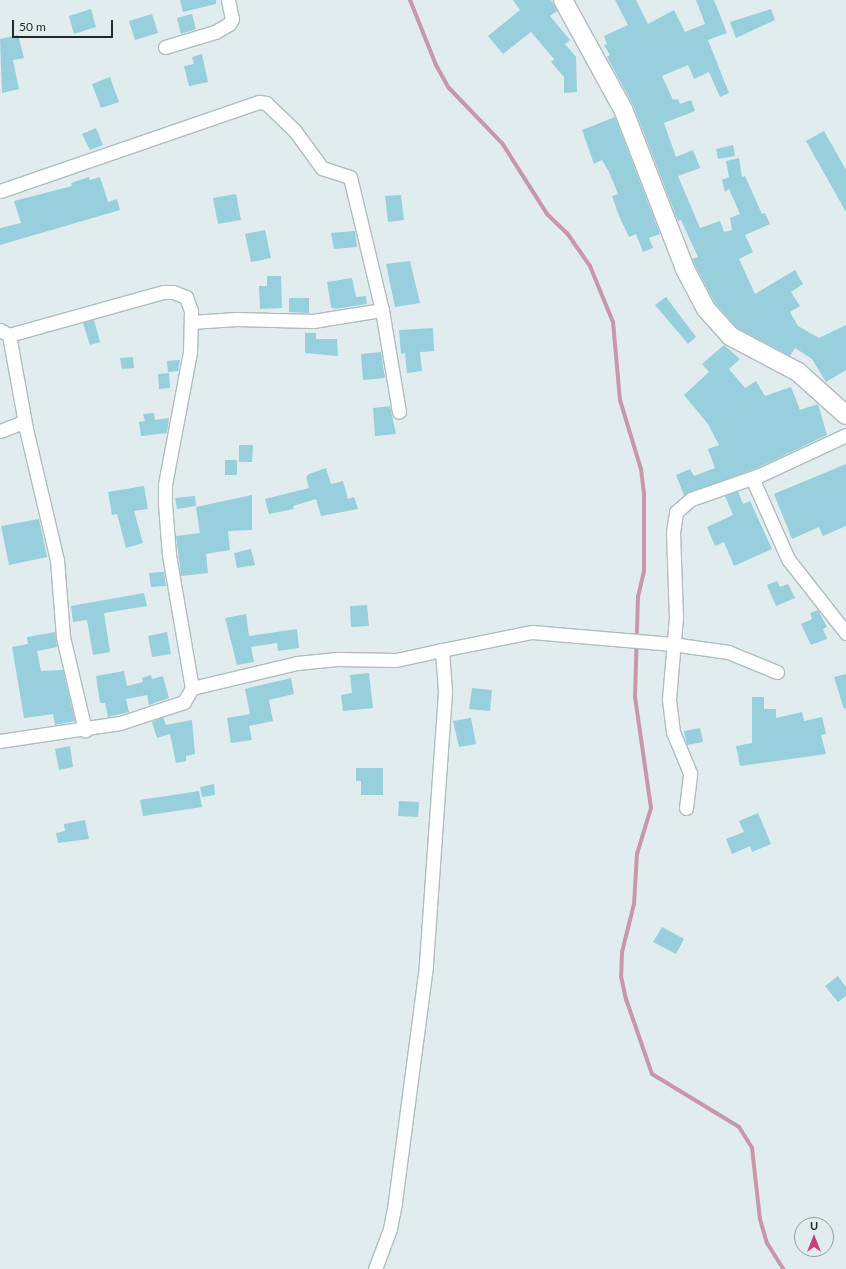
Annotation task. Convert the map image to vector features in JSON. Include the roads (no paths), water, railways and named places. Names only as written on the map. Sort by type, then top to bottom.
[{"type":"street","points":[[165,47],[215,32],[229,24],[232,19],[228,0]]},
{"type":"street","points":[[563,0],[623,109],[685,269],[706,309],[730,336],[798,372],[846,415]]},
{"type":"street","points":[[0,191],[259,102],[266,103],[296,131],[322,168],[350,177],[382,310],[398,412]]},
{"type":"street","points":[[0,741],[85,730],[120,723],[184,702],[192,688],[169,555],[165,504],[165,484],[187,374],[191,322],[186,297],[173,292],[5,332],[24,422],[57,560],[63,636],[85,730]]},
{"type":"street","points":[[191,322],[236,319],[313,321],[382,310]]},
{"type":"street","points":[[0,431],[24,422]]},
{"type":"street","points":[[686,808],[690,773],[670,720],[672,644],[677,605],[673,532],[676,512],[691,499],[752,478],[846,435]]},
{"type":"street","points":[[752,478],[788,559],[846,633]]},
{"type":"street","points":[[192,688],[297,663],[337,658],[396,660],[532,632],[672,644],[728,652],[777,672]]},
{"type":"street","points":[[375,1269],[390,1229],[395,1203],[426,966],[445,692],[442,650]]},
{"type":"waterway","points":[[410,0],[436,65],[449,88],[502,143],[547,214],[567,233],[590,266],[613,322],[620,400],[641,469],[644,495],[644,571],[638,596],[635,697],[651,808],[637,854],[634,904],[622,952],[621,976],[626,999],[652,1074],[739,1127],[752,1148],[760,1219],[767,1243],[783,1269]]}]
